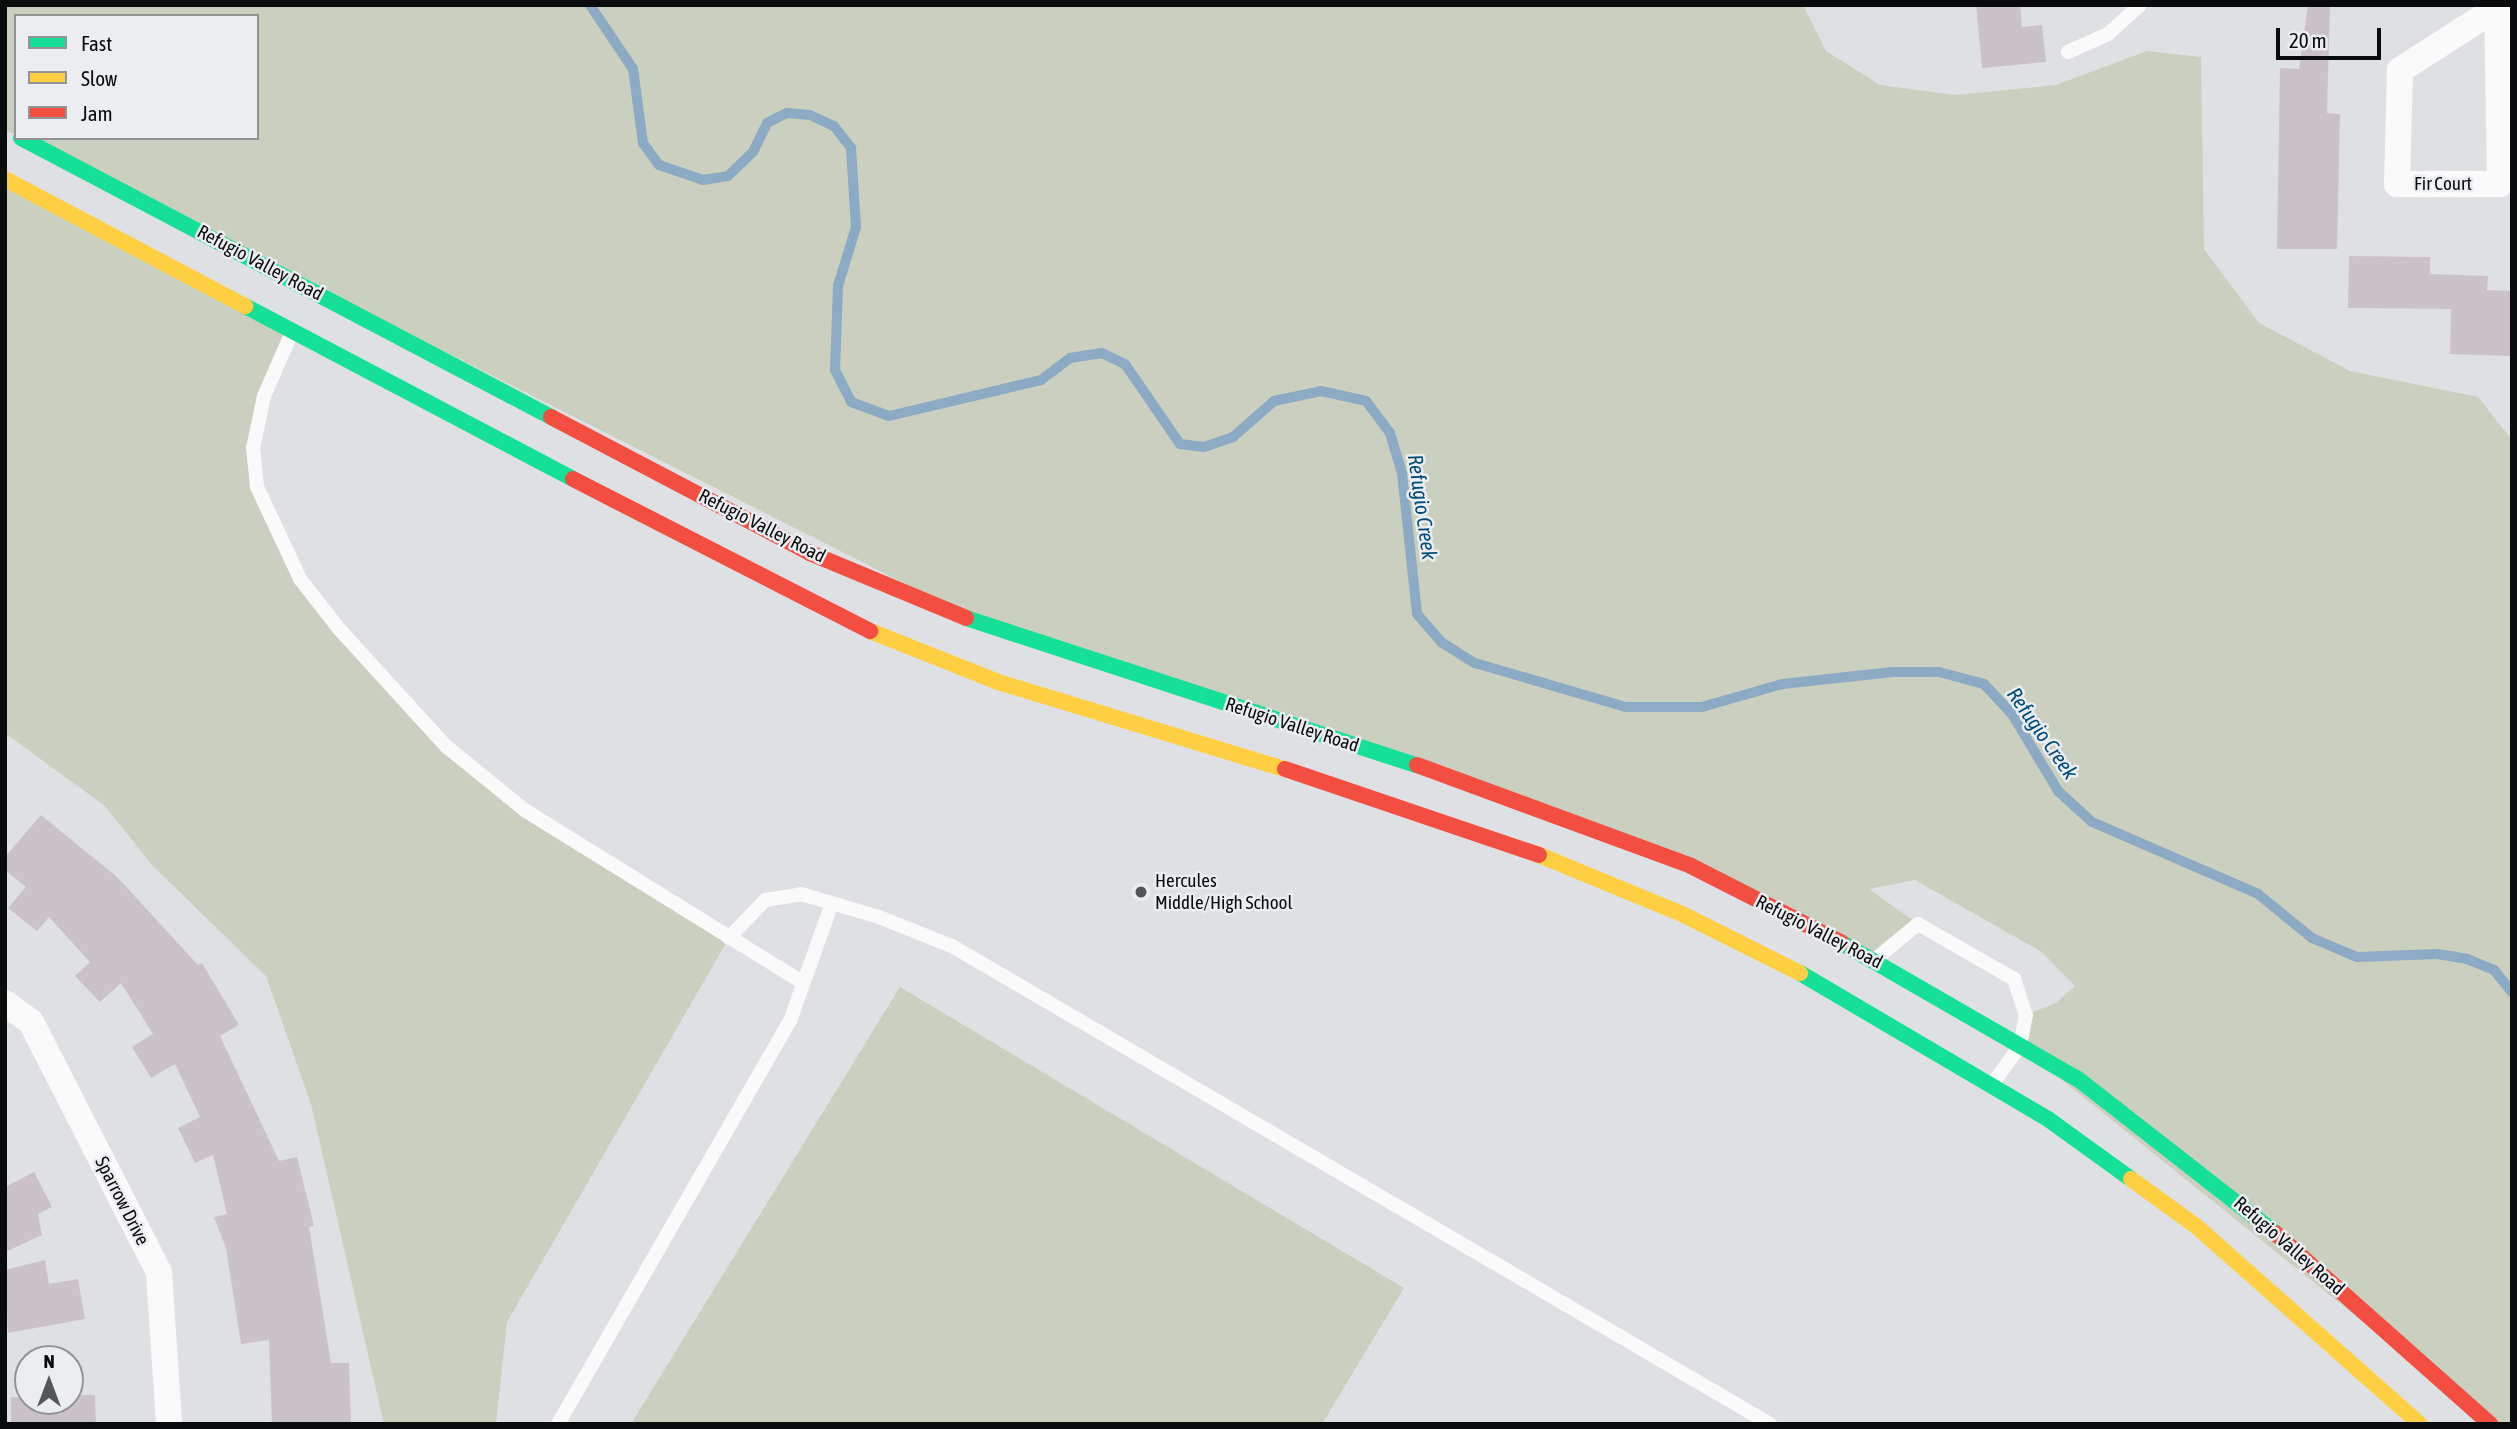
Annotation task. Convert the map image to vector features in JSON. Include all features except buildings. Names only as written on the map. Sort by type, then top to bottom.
[{"type":"street","name":"Fir Court","points":[[2497,6],[2500,184],[2398,184],[2400,70],[2497,6]]},
{"type":"street","name":"Refugio Valley Road","points":[[25,140],[810,553],[1005,634],[1429,769],[1691,866],[1874,959],[2078,1079],[2238,1200],[2490,1424]]},
{"type":"street","points":[[5,179],[887,639],[998,681],[1415,809],[1549,859],[1682,914],[1843,995],[1993,1083],[2196,1226],[2420,1424]]},
{"type":"street","name":"Sparrow Drive","points":[[5,1003],[31,1022],[159,1272],[169,1424]]},
{"type":"lane","points":[[2068,51],[2108,34],[2140,5]]},
{"type":"lane","points":[[293,330],[264,396],[253,448],[257,487],[300,579],[393,693],[447,747],[537,818],[803,982]]},
{"type":"lane","points":[[729,938],[765,900],[801,894],[952,946],[1770,1424]]},
{"type":"lane","points":[[558,1424],[790,1021],[832,903]]},
{"type":"lane","points":[[1874,959],[1918,924],[2014,979],[2026,1015],[2020,1046],[1993,1083]]},
{"type":"green space","points":[[5,5],[1803,5],[1826,51],[1880,85],[1955,95],[2056,85],[2147,51],[2201,57],[2204,249],[2259,323],[2350,371],[2478,397],[2512,440],[2512,1424],[2490,1424],[2020,1046],[2026,1015],[2056,1003],[2075,986],[2042,952],[1915,880],[1869,889],[1918,924],[1874,959],[1691,866],[1005,634],[25,140],[259,140],[259,14],[14,14],[14,134],[5,130]]},
{"type":"green space","points":[[5,179],[293,330],[264,396],[257,487],[300,579],[393,693],[526,811],[729,938],[507,1322],[496,1424],[384,1424],[311,1104],[266,976],[153,866],[105,806],[5,733]]},
{"type":"green space","points":[[900,987],[1404,1288],[1322,1424],[631,1424]]},
{"type":"waterway","name":"Refugio Creek","points":[[590,5],[633,69],[643,143],[659,165],[703,180],[728,176],[753,152],[767,123],[787,113],[810,115],[834,126],[851,148],[856,227],[838,286],[835,370],[851,402],[889,416],[1041,380],[1070,358],[1102,353],[1125,364],[1180,444],[1204,447],[1233,437],[1274,401],[1321,391],[1366,401],[1390,433],[1402,473],[1417,614],[1441,642],[1475,663],[1625,707],[1702,707],[1782,684],[1892,672],[1939,672],[1984,684],[2012,714],[2058,791],[2092,822],[2258,894],[2312,938],[2357,957],[2437,954],[2467,959],[2494,970],[2512,992]]},
{"type":"traffic: fast","points":[[25,140],[551,417]]},
{"type":"traffic: fast","points":[[245,306],[573,479]]},
{"type":"traffic: fast","points":[[966,618],[1417,765]]},
{"type":"traffic: fast","points":[[1842,943],[2078,1079],[2275,1233]]},
{"type":"traffic: fast","points":[[1800,973],[2048,1119],[2131,1179]]},
{"type":"traffic: slow","points":[[5,179],[245,306]]},
{"type":"traffic: slow","points":[[870,631],[998,682],[1285,769]]},
{"type":"traffic: slow","points":[[1539,855],[1682,914],[1800,973]]},
{"type":"traffic: slow","points":[[2131,1179],[2196,1226],[2420,1424]]},
{"type":"traffic: jam","points":[[551,417],[810,553],[966,618]]},
{"type":"traffic: jam","points":[[573,479],[870,631]]},
{"type":"traffic: jam","points":[[1417,765],[1691,866],[1842,943]]},
{"type":"traffic: jam","points":[[1285,769],[1539,855]]},
{"type":"traffic: jam","points":[[2275,1233],[2490,1424]]},
{"type":"place","name":"Hercules Middle/High School","points":[[1141,892]]}]
